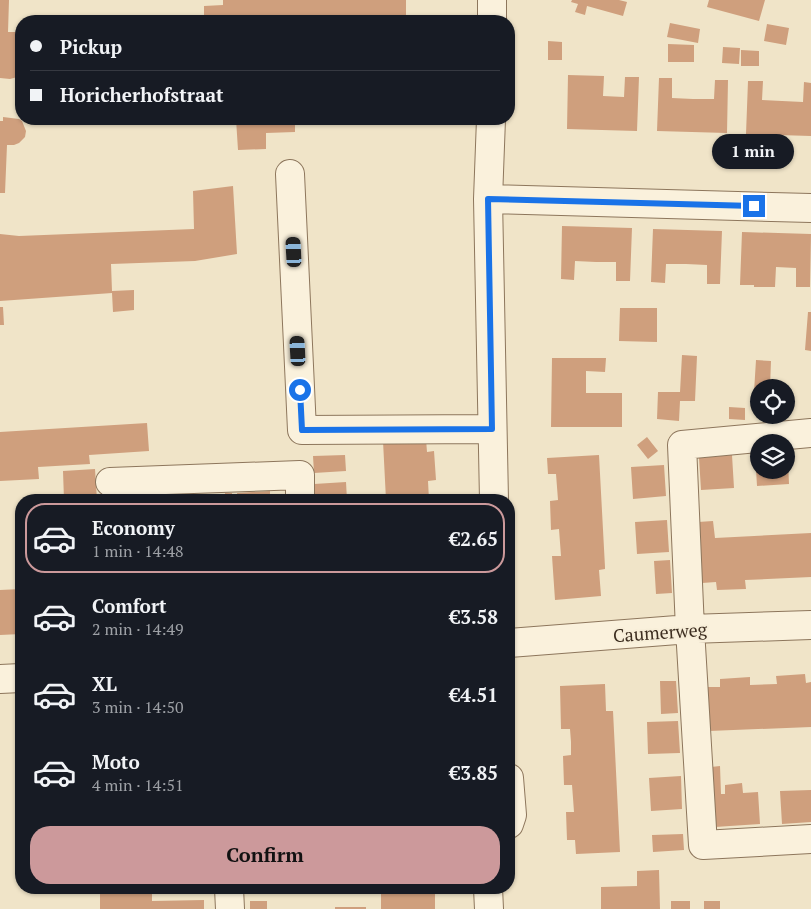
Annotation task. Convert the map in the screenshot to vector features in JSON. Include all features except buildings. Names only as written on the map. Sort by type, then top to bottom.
[{"type":"street","points":[[492,0],[492,15]]},
{"type":"street","points":[[491,125],[488,199],[494,494]]},
{"type":"street","points":[[290,174],[302,430],[492,429]]},
{"type":"street","points":[[488,199],[811,208]]},
{"type":"street","points":[[811,433],[682,445],[690,629],[703,845],[811,839]]},
{"type":"street","points":[[110,482],[300,475],[300,494]]},
{"type":"street","name":"Caumerweg","points":[[515,643],[690,629],[811,625]]},
{"type":"street","points":[[0,679],[15,678]]},
{"type":"street","points":[[230,894],[230,909]]},
{"type":"street","points":[[488,894],[489,909]]},
{"type":"route","points":[[300,390],[302,430],[492,429],[488,199],[754,206]]}]
